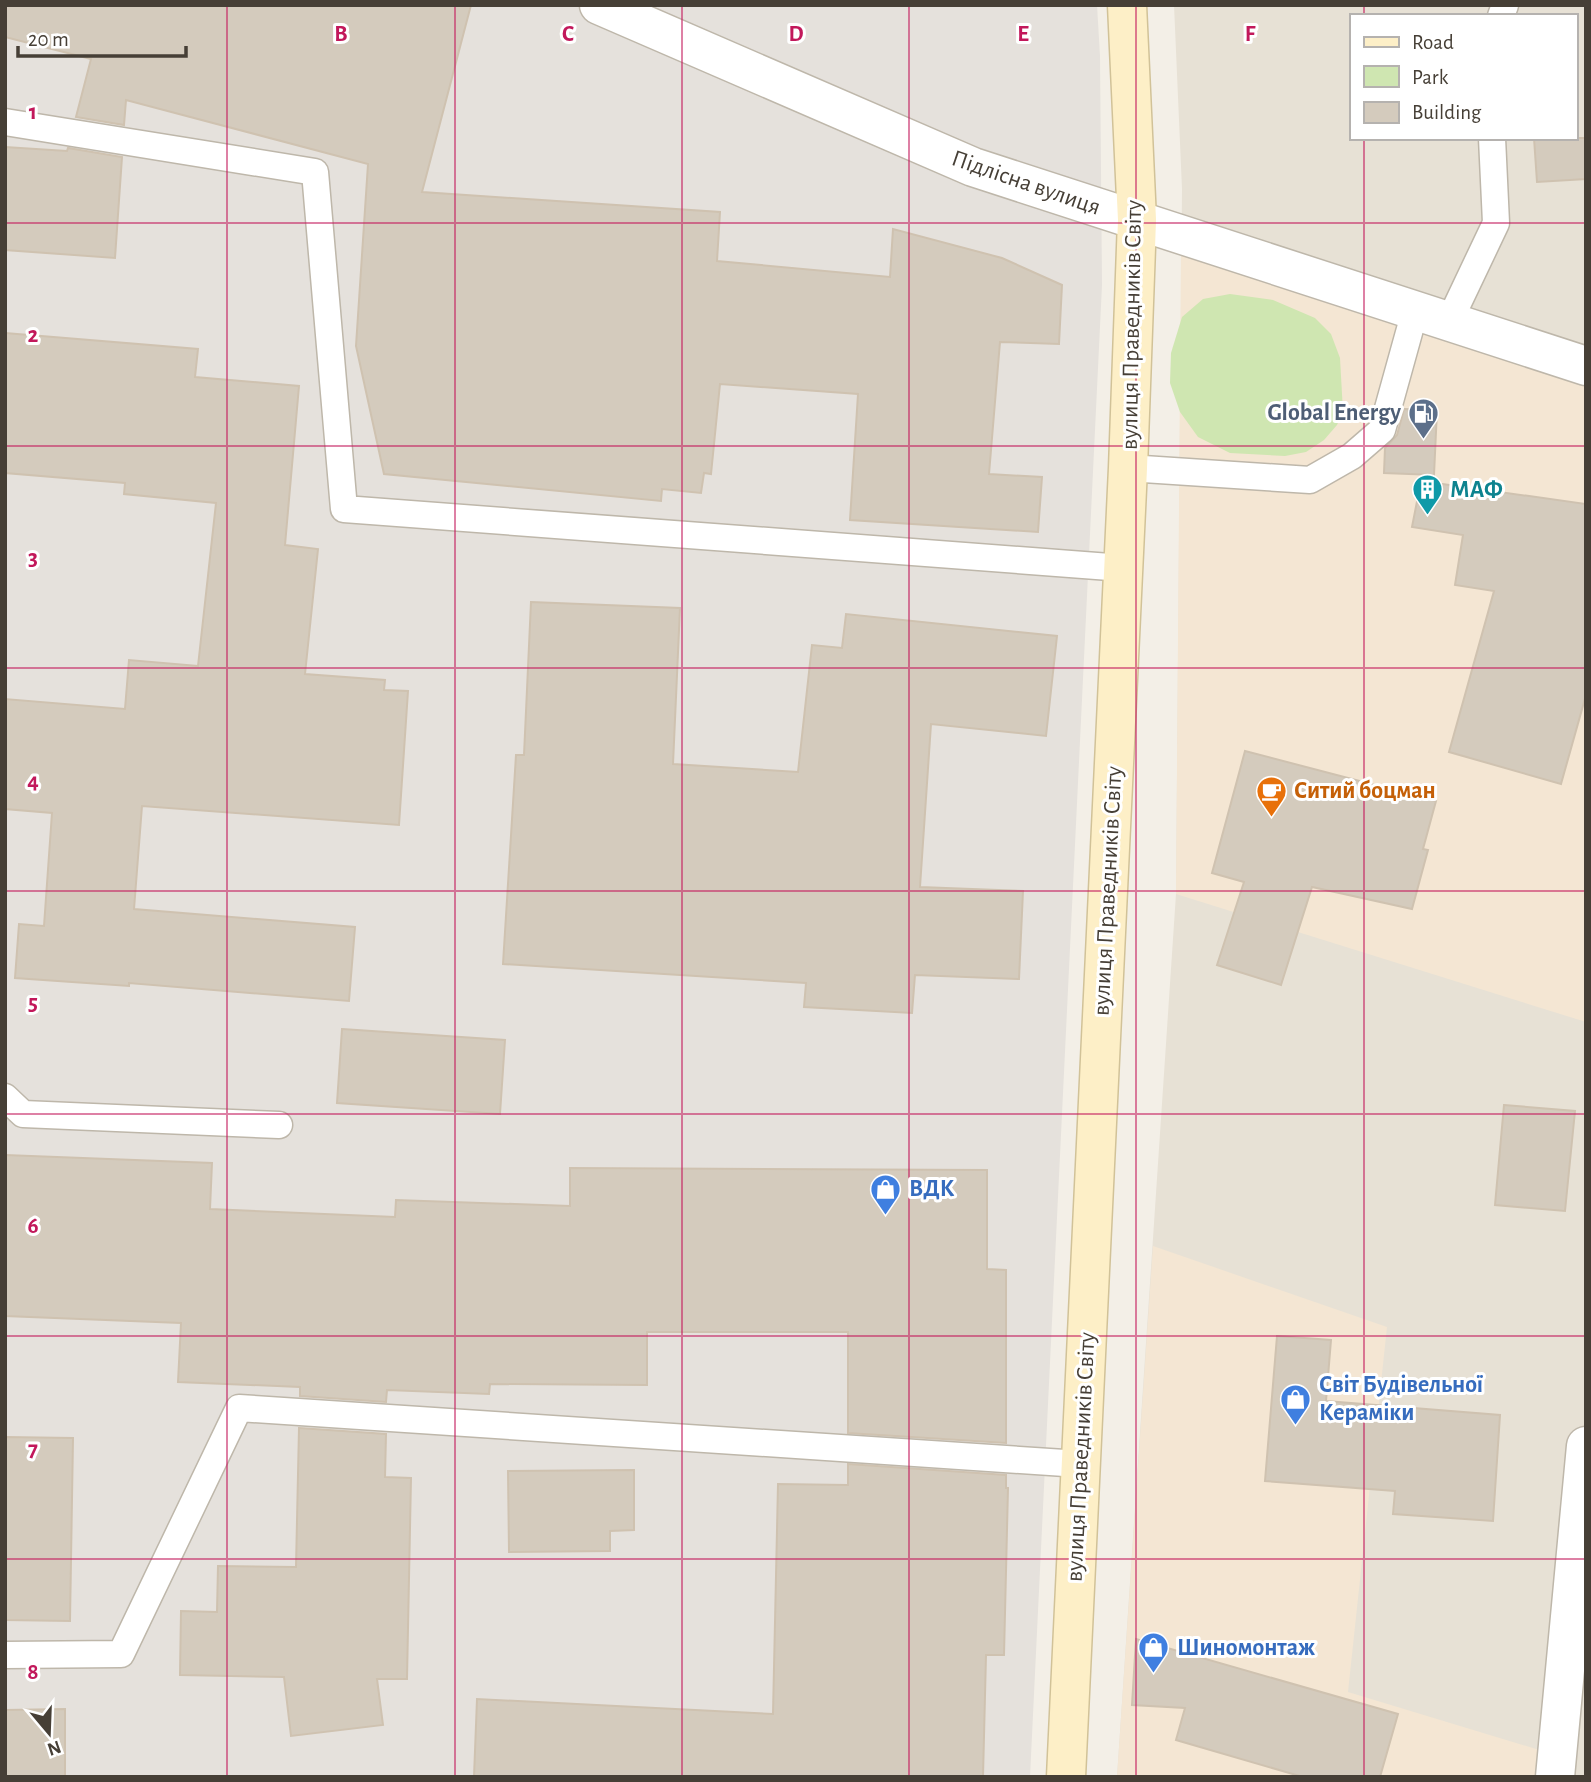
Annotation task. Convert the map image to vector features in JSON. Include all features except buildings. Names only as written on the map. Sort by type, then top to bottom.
[{"type":"main road","name":"вулиця Праведників Світу","points":[[1066,1777],[1124,568],[1137,220],[1127,5]]},
{"type":"street","name":"Підлісна вулиця","points":[[599,5],[973,167],[1586,366]]},
{"type":"street","points":[[1555,1777],[1586,1446]]},
{"type":"lane","points":[[5,122],[315,172],[344,509],[1124,568]]},
{"type":"lane","points":[[1128,468],[1310,480],[1352,456],[1382,430],[1432,317],[1496,223],[1492,140]]},
{"type":"lane","points":[[5,1097],[23,1114],[279,1125]]},
{"type":"lane","points":[[5,1655],[121,1654],[239,1408],[1080,1464]]},
{"type":"shaded area","points":[[5,5],[1097,5],[1102,285],[1030,1777],[5,1777]]},
{"type":"shaded area","points":[[1174,5],[1586,5],[1586,1777],[1117,1777],[1176,894],[1182,189]]},
{"type":"shaded area","points":[[1181,247],[1586,374],[1586,1022],[1176,894]]},
{"type":"shaded area","points":[[1153,1246],[1387,1327],[1348,1692],[1546,1752],[1544,1777],[1117,1777]]},
{"type":"green space","points":[[1230,294],[1273,300],[1315,318],[1331,334],[1340,358],[1343,412],[1337,425],[1324,440],[1306,452],[1285,456],[1230,453],[1198,437],[1180,412],[1170,383],[1171,353],[1182,317],[1203,299]]},
{"type":"place","name":"Global Energy","points":[[1424,440]]},
{"type":"place","name":"МАФ","points":[[1427,517]]},
{"type":"place","name":"Ситий боцман","points":[[1271,818]]},
{"type":"place","name":"ВДК","points":[[886,1216]]},
{"type":"place","name":"Світ Будівельної Кераміки","points":[[1296,1426]]},
{"type":"place","name":"Шиномонтаж","points":[[1154,1675]]}]
